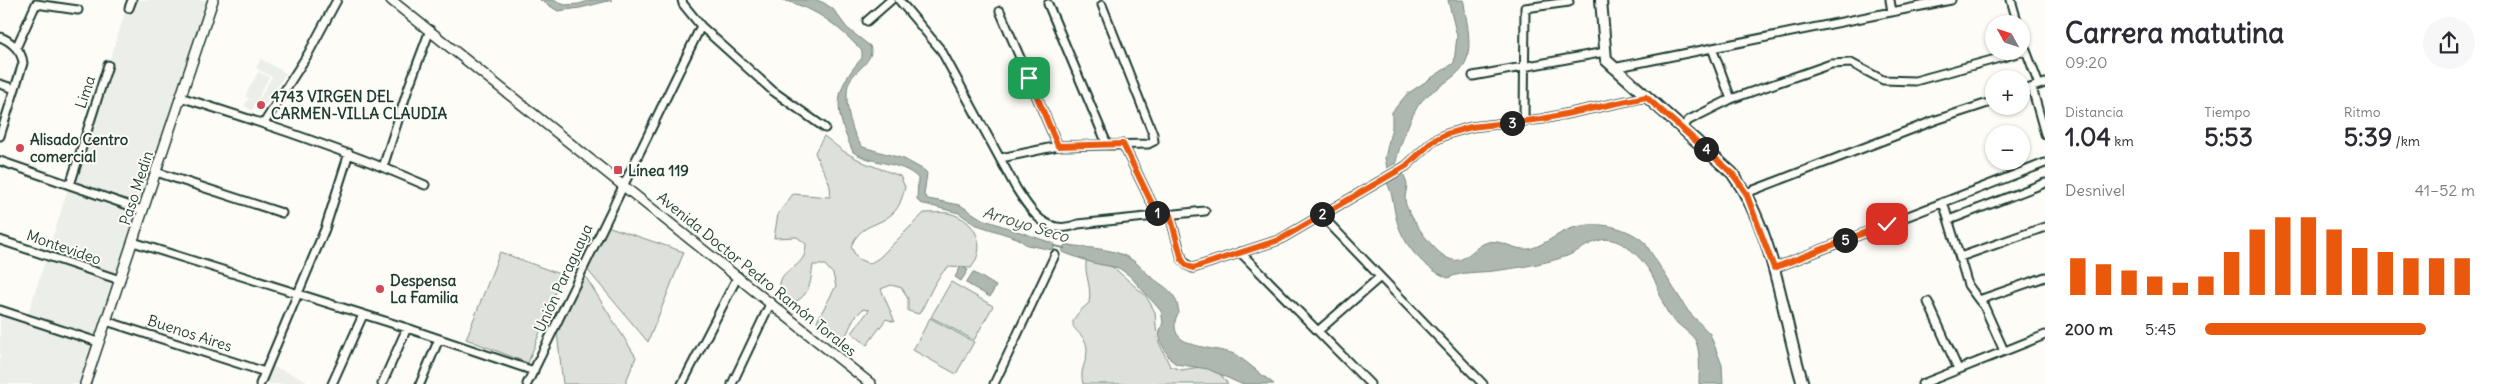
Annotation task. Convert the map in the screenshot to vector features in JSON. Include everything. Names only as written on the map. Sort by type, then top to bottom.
[{"type":"main road","points":[[1601,0],[1606,60],[1612,68],[1682,127],[1732,173],[1746,193],[1774,268],[1803,384]]},
{"type":"street","points":[[129,8],[132,0]]},
{"type":"street","name":"Paso Medin","points":[[85,384],[213,0]]},
{"type":"street","points":[[264,123],[308,54],[337,0]]},
{"type":"street","name":"Avenida Doctor Pedro Ramón Torales","points":[[391,0],[771,302],[871,384]]},
{"type":"street","points":[[868,22],[891,0]]},
{"type":"street","points":[[899,0],[941,50],[1028,208],[1054,228],[1065,229],[1078,224],[1205,211]]},
{"type":"street","points":[[1890,0],[1892,12]]},
{"type":"street","points":[[1612,68],[1951,0]]},
{"type":"street","points":[[2011,0],[2015,15]]},
{"type":"street","points":[[683,2],[701,26],[773,91],[825,128]]},
{"type":"street","points":[[1524,121],[1526,65],[1525,8],[1569,2]]},
{"type":"street","points":[[16,48],[36,4],[78,10]]},
{"type":"street","points":[[1048,4],[1107,144]]},
{"type":"street","points":[[1001,158],[1058,146],[1148,144],[1154,141],[1153,134],[1102,5]]},
{"type":"street","points":[[1000,11],[1058,146]]},
{"type":"street","name":"Unión Paraguaya","points":[[527,384],[701,26]]},
{"type":"street","points":[[383,167],[409,86],[430,30]]},
{"type":"street","points":[[0,37],[16,48],[23,63],[0,136]]},
{"type":"street","points":[[1712,48],[1731,99]]},
{"type":"street","points":[[1473,76],[1605,52]]},
{"type":"street","points":[[1682,127],[1688,120],[1731,99],[1839,62],[1859,66],[1878,79],[1915,81],[1992,60]]},
{"type":"street","points":[[2029,60],[2039,85],[2045,134]]},
{"type":"street","name":"Lima","points":[[70,185],[108,65]]},
{"type":"street","points":[[0,84],[15,89]]},
{"type":"street","points":[[180,97],[264,123],[349,153],[425,185]]},
{"type":"street","points":[[1170,215],[1182,260],[1186,265],[1193,268],[1279,240],[1406,166],[1433,141],[1447,134],[1471,127],[1557,116],[1646,97]]},
{"type":"street","points":[[1746,193],[1936,120],[1985,104]]},
{"type":"street","points":[[1123,144],[1158,216]]},
{"type":"street","points":[[260,384],[325,229],[349,153]]},
{"type":"street","points":[[0,161],[142,210]]},
{"type":"street","points":[[1774,268],[2045,163]]},
{"type":"street","points":[[156,172],[282,213]]},
{"type":"street","points":[[1949,220],[2045,184]]},
{"type":"street","points":[[1943,202],[1968,285],[1984,306],[2004,350]]},
{"type":"street","points":[[1321,215],[1483,384]]},
{"type":"street","points":[[1960,257],[2045,226]]},
{"type":"street","name":"Montevideo","points":[[0,240],[120,280]]},
{"type":"street","points":[[133,242],[439,338],[534,371]]},
{"type":"street","points":[[1240,252],[1370,384]]},
{"type":"street","points":[[994,384],[1055,255]]},
{"type":"street","points":[[682,384],[738,276]]},
{"type":"street","points":[[1318,331],[1380,277]]},
{"type":"street","points":[[1979,300],[2045,277]]},
{"type":"street","points":[[732,384],[771,302]]},
{"type":"street","points":[[1928,302],[1958,369]]},
{"type":"street","points":[[0,310],[98,342]]},
{"type":"street","points":[[332,384],[363,315]]},
{"type":"street","name":"Buenos Aires","points":[[106,321],[265,372]]},
{"type":"street","points":[[382,384],[407,328]]},
{"type":"street","points":[[1922,384],[2045,335]]},
{"type":"street","points":[[420,384],[439,338]]},
{"type":"shaded area","points":[[129,0],[214,0],[84,384],[0,384],[0,308],[27,317]]},
{"type":"shaded area","points":[[540,0],[553,0],[565,5],[579,4],[591,0],[612,0],[558,11]]},
{"type":"shaded area","points":[[783,0],[817,0],[824,3],[833,9],[847,28],[870,46],[870,56],[849,82],[847,89],[849,116],[855,134],[863,147],[904,159],[924,170],[927,173],[924,195],[928,199],[960,205],[982,219],[1055,244],[1053,250],[1027,245],[1017,238],[974,224],[959,213],[920,203],[917,199],[918,178],[903,169],[853,152],[842,125],[839,102],[845,81],[862,58],[862,51],[844,33],[827,20],[796,4]]},
{"type":"shaded area","points":[[1448,0],[1463,0],[1464,3],[1469,42],[1466,62],[1455,75],[1420,103],[1405,132],[1396,163],[1387,168],[1385,158],[1392,127],[1392,112],[1407,94],[1454,63],[1457,36]]},
{"type":"shaded area","points":[[261,59],[286,73],[261,112],[254,108],[272,77],[256,68]]},
{"type":"shaded area","points":[[258,72],[269,77],[252,110],[244,106],[248,99],[253,101],[245,96]]},
{"type":"shaded area","points":[[824,136],[843,151],[865,163],[900,176],[905,187],[898,208],[887,218],[864,230],[855,239],[851,247],[857,258],[869,264],[879,258],[924,213],[948,213],[958,216],[972,227],[979,243],[979,251],[971,268],[948,267],[935,283],[919,314],[908,311],[908,299],[902,288],[891,285],[881,289],[895,322],[886,319],[867,345],[852,333],[869,310],[863,309],[854,318],[844,340],[823,331],[817,321],[836,286],[833,274],[825,265],[813,265],[808,290],[796,302],[789,305],[780,298],[779,288],[783,276],[800,262],[804,256],[806,244],[797,237],[774,238],[778,214],[793,194],[830,197],[830,185],[815,152]]},
{"type":"shaded area","points":[[1402,171],[1407,184],[1405,200],[1409,212],[1435,249],[1452,260],[1463,258],[1488,242],[1498,242],[1529,249],[1563,232],[1584,226],[1606,225],[1627,231],[1637,237],[1645,243],[1688,311],[1710,334],[1722,365],[1723,384],[1699,384],[1699,357],[1695,339],[1667,312],[1648,268],[1638,256],[1619,242],[1606,239],[1600,240],[1567,256],[1511,269],[1465,273],[1448,278],[1439,274],[1422,262],[1415,254],[1399,228],[1386,181]]},
{"type":"shaded area","points":[[604,225],[684,252],[648,342],[585,267]]},
{"type":"shaded area","points":[[1065,244],[1122,254],[1138,264],[1173,295],[1178,305],[1179,313],[1175,327],[1177,334],[1183,340],[1201,347],[1236,355],[1274,384],[1241,384],[1208,369],[1176,364],[1170,359],[1161,343],[1159,334],[1163,322],[1161,311],[1130,276],[1119,268],[1093,263],[1062,252]]},
{"type":"shaded area","points":[[500,252],[562,275],[528,363],[466,339]]},
{"type":"shaded area","points":[[1088,255],[1114,268],[1146,296],[1155,312],[1157,338],[1170,366],[1181,370],[1213,365],[1228,384],[1083,384],[1082,374],[1086,359],[1086,343],[1073,325],[1074,319],[1079,312],[1089,303],[1090,290],[1086,272]]},
{"type":"shaded area","points":[[961,266],[968,270],[961,281],[955,277]]},
{"type":"shaded area","points":[[582,271],[636,357],[625,384],[563,384],[556,324]]},
{"type":"shaded area","points":[[973,272],[996,286],[990,297],[966,283]]},
{"type":"shaded area","points":[[951,282],[993,306],[974,340],[931,317]]},
{"type":"shaded area","points":[[930,318],[974,342],[956,374],[913,350]]},
{"type":"shaded area","points":[[271,366],[306,380],[305,384],[271,384],[265,382]]},
{"type":"waterway","name":"Arroyo Seco","points":[[1054,246],[1064,248]]},
{"type":"place","name":"4743 VIRGEN DEL CARMEN-VILLA CLAUDIA","points":[[261,105]]},
{"type":"place","name":"Alisado Centro comercial","points":[[20,148]]},
{"type":"place","name":"Línea 119","points":[[618,170]]},
{"type":"place","name":"Despensa La Familia","points":[[380,289]]},
{"type":"route","points":[[1029,78],[1058,146],[1123,144],[1158,216],[1170,215],[1182,260],[1186,265],[1193,268],[1279,240],[1406,166],[1424,148],[1447,134],[1471,127],[1542,119],[1646,97],[1688,132],[1732,173],[1746,193],[1774,268],[1887,224]]}]
